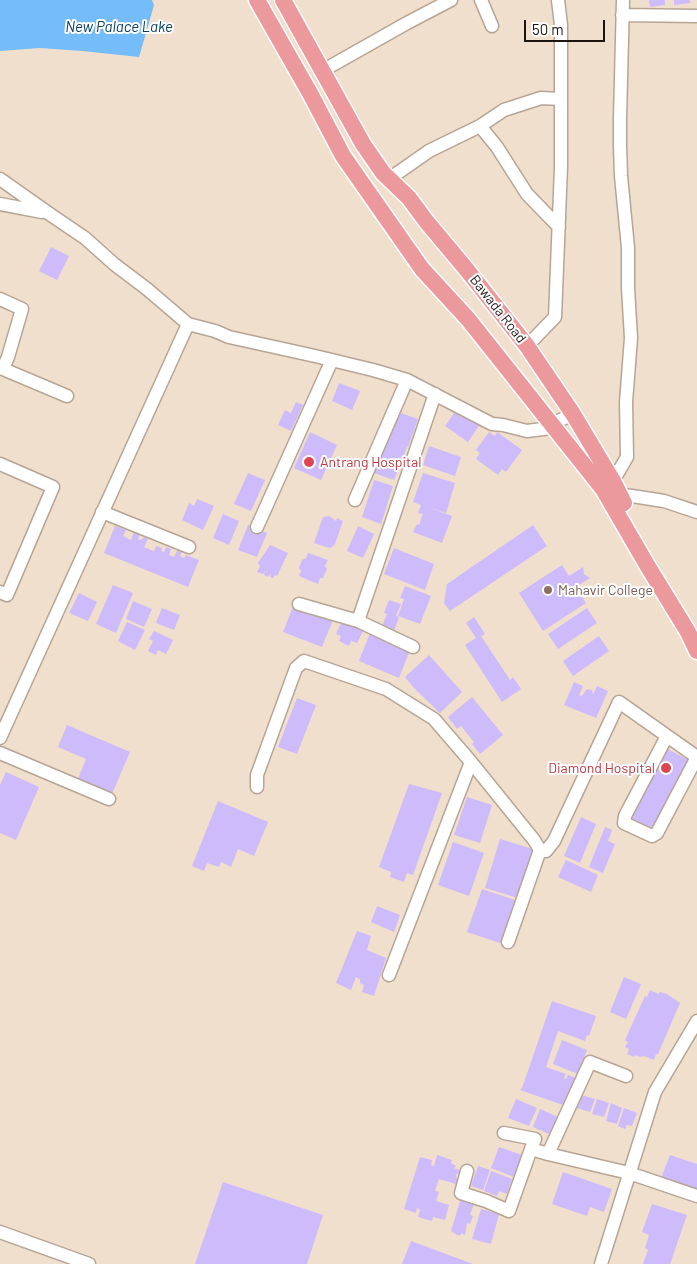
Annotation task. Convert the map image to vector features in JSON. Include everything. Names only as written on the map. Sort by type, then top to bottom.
[{"type":"main road","points":[[257,0],[314,100],[343,156],[422,269],[468,319],[516,381],[611,490],[646,563],[688,632],[697,651]]},
{"type":"main road","name":"Bawada Road","points":[[283,0],[363,144],[383,173],[409,198],[527,346],[573,414],[611,490],[629,513],[697,629]]},
{"type":"street","points":[[322,71],[451,0]]},
{"type":"street","points":[[481,0],[492,26]]},
{"type":"street","points":[[527,346],[555,317],[561,167],[561,25],[558,0]]},
{"type":"street","points":[[623,0],[620,118],[621,161],[628,248],[631,338],[626,402],[627,457],[611,490],[632,496],[664,501],[697,512]]},
{"type":"street","points":[[622,15],[697,16]]},
{"type":"street","points":[[389,179],[429,151],[480,126],[504,110],[541,98],[561,99]]},
{"type":"street","points":[[480,126],[498,147],[527,194],[559,227]]},
{"type":"street","points":[[0,179],[86,238],[114,264],[188,324],[229,337],[332,360],[407,380],[492,424],[528,431],[551,428],[552,424],[573,414]]},
{"type":"street","points":[[0,204],[47,213]]},
{"type":"street","points":[[0,299],[22,309],[3,369],[67,396]]},
{"type":"street","points":[[0,738],[188,324]]},
{"type":"street","points":[[257,527],[332,360]]},
{"type":"street","points":[[355,500],[407,380]]},
{"type":"street","points":[[358,621],[435,394]]},
{"type":"street","points":[[0,464],[53,487],[7,595],[0,592]]},
{"type":"street","points":[[102,512],[189,547]]},
{"type":"street","points":[[299,604],[358,621],[413,647]]},
{"type":"street","points":[[257,786],[257,775],[296,668],[304,661],[386,689],[434,719],[471,762],[540,850],[546,851],[554,841],[619,702],[666,739],[696,758],[657,833],[652,836],[624,823],[625,816],[666,739]]},
{"type":"street","points":[[0,753],[109,799]]},
{"type":"street","points":[[389,975],[471,762]]},
{"type":"street","points":[[508,942],[540,850]]},
{"type":"street","points":[[601,1264],[655,1092],[697,1021]]},
{"type":"street","points":[[548,1154],[590,1062],[626,1076]]},
{"type":"street","points":[[467,1171],[461,1193],[509,1211],[536,1139],[504,1133]]},
{"type":"street","points":[[531,1149],[629,1173],[697,1196]]},
{"type":"street","points":[[0,1232],[89,1264]]},
{"type":"water","name":"New Palace Lake","points":[[0,0],[152,0],[154,5],[139,57],[40,48],[0,51]]},
{"type":"building","points":[[649,0],[665,0],[665,5],[650,7]]},
{"type":"building","points":[[674,0],[690,0],[690,3],[674,5]]},
{"type":"building","points":[[51,247],[69,256],[57,280],[39,271]]},
{"type":"building","points":[[339,383],[360,391],[352,410],[332,401]]},
{"type":"building","points":[[296,402],[303,405],[291,431],[278,425],[285,410],[291,413]]},
{"type":"building","points":[[395,411],[418,419],[408,447],[398,443],[407,447],[394,480],[374,473],[388,440]]},
{"type":"building","points":[[455,412],[461,417],[465,412],[481,423],[468,442],[445,426]]},
{"type":"building","points":[[310,432],[337,445],[321,480],[294,468]]},
{"type":"building","points":[[489,432],[495,436],[497,432],[522,450],[506,472],[502,469],[498,475],[476,459],[480,453],[476,450]]},
{"type":"building","points":[[429,446],[461,457],[455,476],[423,465]]},
{"type":"building","points":[[248,473],[265,480],[251,511],[234,504]]},
{"type":"building","points":[[423,473],[455,483],[446,513],[427,507],[452,516],[442,543],[413,532],[417,524],[419,525],[423,514],[418,513],[421,505],[413,502]]},
{"type":"building","points":[[374,480],[393,486],[381,524],[362,517]]},
{"type":"building","points":[[197,499],[214,506],[203,530],[182,520],[189,503],[194,506]]},
{"type":"building","points":[[223,514],[239,521],[229,545],[213,538]]},
{"type":"building","points":[[329,516],[336,521],[337,518],[343,521],[335,544],[329,548],[314,543],[323,517]]},
{"type":"building","points":[[248,525],[267,533],[257,557],[238,550]]},
{"type":"building","points":[[533,525],[547,546],[450,611],[444,603],[447,584]]},
{"type":"building","points":[[115,526],[126,530],[123,536],[131,540],[134,532],[140,534],[138,539],[141,540],[144,537],[148,539],[144,547],[154,551],[156,546],[162,548],[161,551],[164,552],[166,547],[171,549],[169,555],[174,557],[178,549],[182,551],[180,556],[184,558],[186,555],[199,560],[188,587],[104,553]]},
{"type":"building","points":[[358,526],[374,534],[363,558],[347,551]]},
{"type":"building","points":[[270,545],[288,553],[277,576],[275,575],[273,578],[270,577],[271,573],[268,577],[264,575],[265,571],[263,574],[257,572],[260,566],[258,563]]},
{"type":"building","points":[[394,548],[434,564],[425,590],[384,574]]},
{"type":"building","points":[[308,553],[328,560],[325,566],[327,569],[318,584],[299,576],[302,560],[306,558]]},
{"type":"building","points":[[562,565],[569,576],[583,567],[584,574],[590,578],[576,587],[586,603],[543,631],[519,593]]},
{"type":"building","points":[[113,585],[133,593],[116,633],[96,624]]},
{"type":"building","points":[[405,586],[431,596],[420,624],[398,616],[404,599],[400,598]]},
{"type":"building","points":[[79,593],[97,602],[88,621],[69,613]]},
{"type":"building","points":[[389,600],[401,604],[396,616],[399,617],[394,631],[382,626],[387,614],[384,613]]},
{"type":"building","points":[[133,601],[152,609],[144,627],[126,619]]},
{"type":"building","points":[[294,604],[333,620],[322,647],[283,632]]},
{"type":"building","points":[[162,608],[180,615],[174,630],[156,623]]},
{"type":"building","points":[[587,608],[597,623],[558,649],[548,634]]},
{"type":"building","points":[[474,617],[485,634],[481,636],[510,680],[513,677],[521,689],[502,702],[465,645],[476,638],[466,623]]},
{"type":"building","points":[[342,621],[363,631],[357,643],[351,641],[349,646],[339,641],[341,636],[336,634]]},
{"type":"building","points":[[127,622],[145,630],[135,650],[118,641]]},
{"type":"building","points":[[154,631],[173,640],[166,654],[158,650],[156,655],[148,651],[153,641],[149,639]]},
{"type":"building","points":[[370,633],[410,650],[399,678],[359,661]]},
{"type":"building","points":[[599,636],[609,651],[573,676],[563,661]]},
{"type":"building","points":[[429,655],[462,692],[440,713],[405,677]]},
{"type":"building","points":[[574,682],[583,686],[579,695],[582,696],[587,689],[592,690],[593,695],[597,686],[608,691],[596,718],[564,705]]},
{"type":"building","points":[[472,697],[503,735],[480,754],[472,744],[474,742],[461,726],[457,729],[448,717]]},
{"type":"building","points":[[297,698],[316,705],[297,754],[278,747]]},
{"type":"building","points":[[67,725],[130,752],[111,796],[77,781],[86,759],[58,747]]},
{"type":"building","points":[[664,747],[690,761],[653,831],[627,817]]},
{"type":"building","points":[[6,772],[39,787],[16,840],[0,833],[0,785]]},
{"type":"building","points":[[409,784],[442,793],[413,875],[407,873],[404,882],[390,877],[391,872],[379,867]]},
{"type":"building","points":[[467,797],[492,805],[480,843],[454,835]]},
{"type":"building","points":[[218,801],[268,822],[254,856],[238,849],[231,867],[221,862],[219,867],[207,863],[204,871],[192,866]]},
{"type":"building","points":[[581,817],[596,824],[580,863],[564,856]]},
{"type":"building","points":[[605,827],[612,830],[608,841],[615,844],[603,873],[589,867]]},
{"type":"building","points":[[500,839],[536,850],[521,899],[485,888]]},
{"type":"building","points":[[453,842],[484,853],[469,896],[438,885]]},
{"type":"building","points":[[566,860],[598,875],[591,892],[558,877]]},
{"type":"building","points":[[482,889],[518,901],[503,944],[467,932]]},
{"type":"building","points":[[377,906],[400,915],[394,932],[371,922]]},
{"type":"building","points":[[357,931],[371,936],[367,950],[386,958],[374,996],[362,992],[364,985],[356,977],[351,990],[336,983]]},
{"type":"building","points":[[624,977],[641,984],[626,1019],[610,1012]]},
{"type":"building","points":[[650,990],[658,994],[660,992],[667,994],[680,1003],[654,1060],[644,1056],[635,1055],[634,1057],[627,1054],[629,1049],[625,1047],[628,1042],[625,1040],[645,996],[647,997]]},
{"type":"building","points":[[552,1001],[596,1016],[589,1036],[587,1035],[585,1041],[558,1031],[546,1067],[566,1074],[564,1078],[566,1079],[568,1075],[576,1078],[566,1106],[520,1090]]},
{"type":"building","points":[[562,1040],[587,1050],[578,1074],[553,1064]]},
{"type":"building","points":[[581,1095],[595,1099],[590,1112],[577,1108]]},
{"type":"building","points":[[516,1099],[537,1108],[529,1126],[508,1118]]},
{"type":"building","points":[[597,1099],[609,1103],[604,1117],[592,1114]]},
{"type":"building","points":[[611,1103],[622,1108],[617,1124],[606,1121]]},
{"type":"building","points":[[624,1108],[637,1113],[632,1126],[627,1125],[625,1129],[618,1126]]},
{"type":"building","points":[[540,1109],[560,1118],[553,1136],[533,1127]]},
{"type":"building","points":[[499,1147],[522,1155],[514,1177],[491,1168]]},
{"type":"building","points":[[437,1155],[452,1160],[451,1163],[456,1166],[454,1168],[460,1172],[459,1174],[457,1173],[456,1177],[458,1179],[456,1184],[439,1179],[435,1191],[439,1192],[436,1201],[449,1205],[445,1220],[433,1217],[432,1221],[418,1217],[420,1209],[417,1208],[416,1213],[404,1209],[420,1157],[432,1160],[431,1165],[434,1166]]},
{"type":"building","points":[[670,1155],[697,1164],[697,1193],[660,1181]]},
{"type":"building","points":[[478,1166],[490,1170],[483,1190],[471,1186]]},
{"type":"building","points":[[491,1171],[512,1179],[507,1194],[499,1191],[497,1196],[484,1191]]},
{"type":"building","points":[[563,1172],[612,1189],[604,1212],[590,1207],[587,1216],[552,1204]]},
{"type":"building","points":[[223,1182],[323,1215],[307,1264],[195,1264]]},
{"type":"building","points":[[461,1198],[475,1201],[470,1215],[473,1216],[470,1224],[467,1223],[465,1235],[461,1233],[461,1235],[457,1235],[451,1231]]},
{"type":"building","points":[[652,1204],[687,1215],[670,1264],[643,1264],[648,1250],[645,1248],[649,1235],[642,1232]]},
{"type":"building","points":[[481,1209],[499,1214],[491,1244],[472,1239]]},
{"type":"building","points":[[411,1241],[473,1264],[402,1264]]},
{"type":"place","name":"Antrang Hospital","points":[[309,462]]},
{"type":"place","name":"Mahavir College","points":[[548,590]]},
{"type":"place","name":"Diamond Hospital","points":[[666,768]]}]
